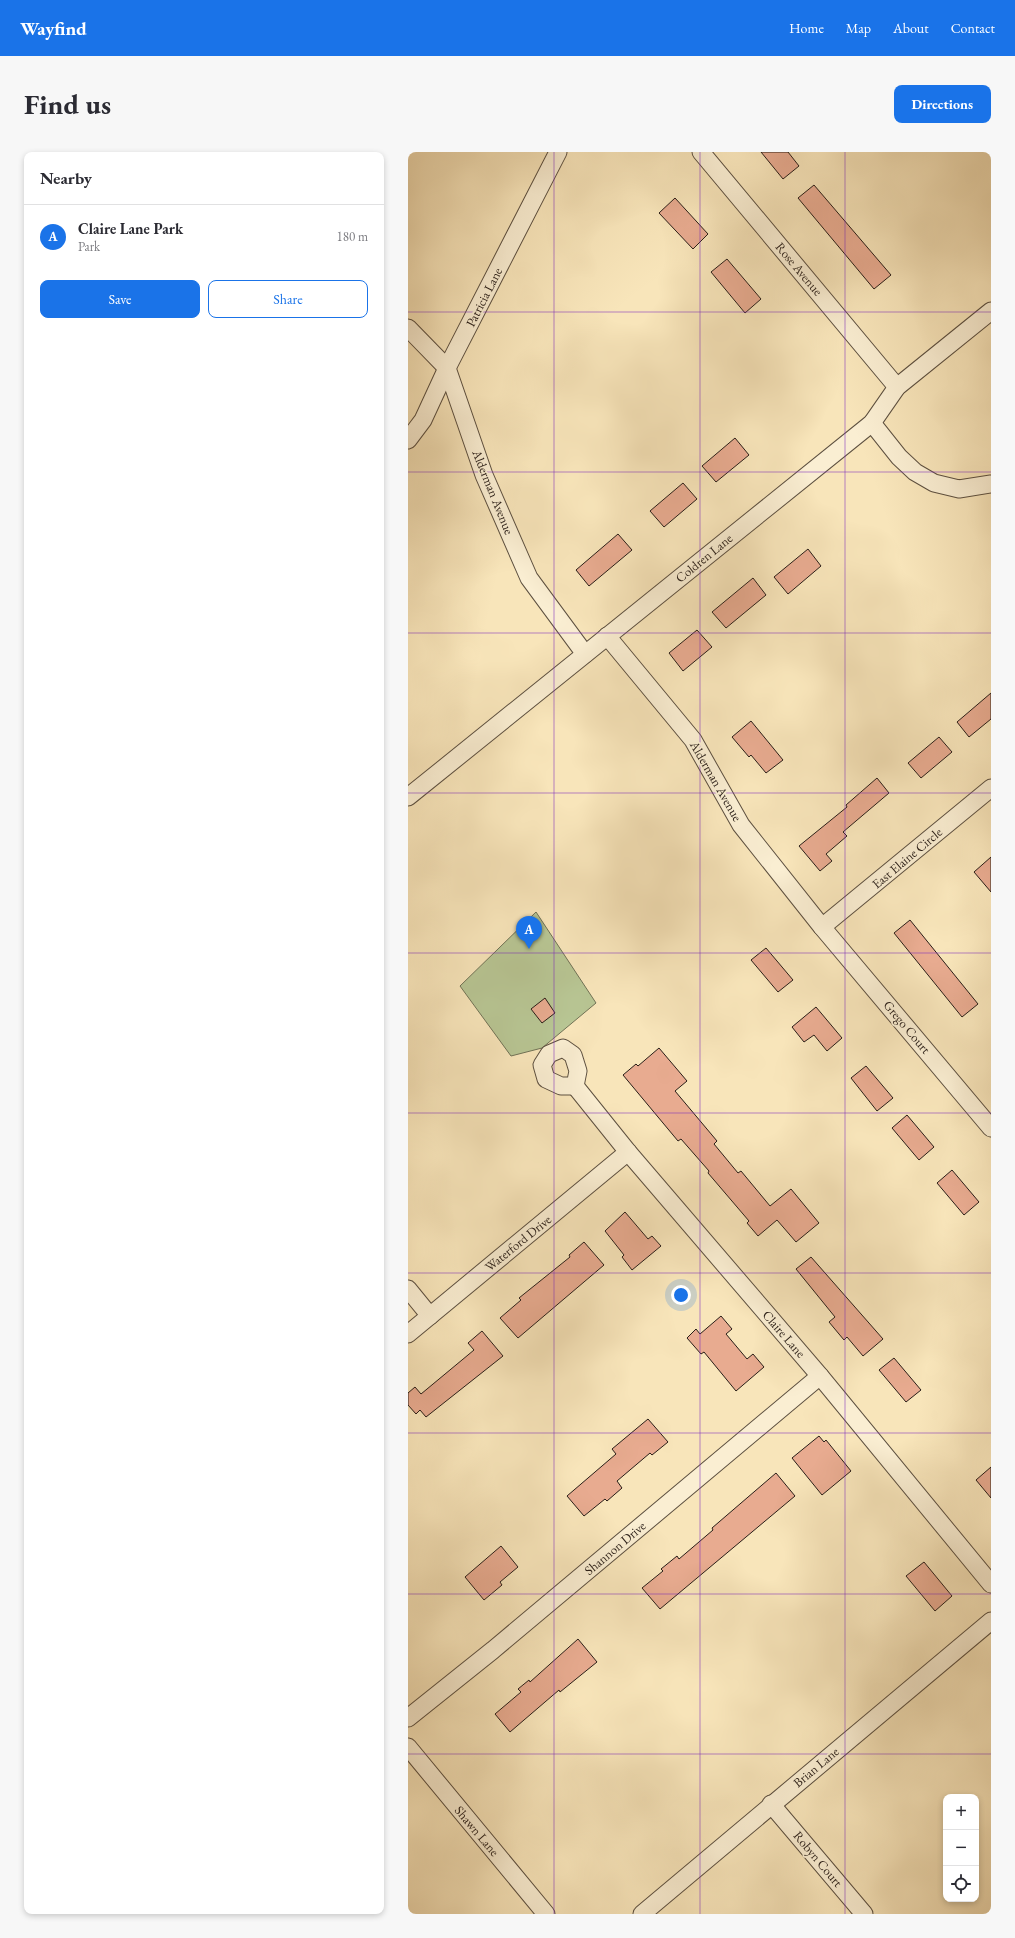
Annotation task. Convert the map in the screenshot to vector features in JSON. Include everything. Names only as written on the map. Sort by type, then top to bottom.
[{"type":"street","name":"Patricia Lane","points":[[408,440],[423,420],[447,368],[558,152]]},
{"type":"street","name":"Rose Avenue","points":[[701,152],[897,387]]},
{"type":"street","name":"Coldren Lane","points":[[408,797],[872,423],[897,387],[991,311]]},
{"type":"street","name":"Alderman Avenue","points":[[408,328],[447,368],[484,475],[529,578],[585,654]]},
{"type":"street","points":[[872,423],[899,457],[915,472],[934,483],[959,489],[991,484]]},
{"type":"street","name":"Alderman Avenue","points":[[607,636],[693,740],[741,825],[822,927]]},
{"type":"street","name":"East Elaine Circle","points":[[822,927],[991,788]]},
{"type":"street","name":"Grego Court","points":[[822,927],[991,1128]]},
{"type":"street","name":"Claire Lane","points":[[575,1086],[628,1152],[820,1376],[991,1584]]},
{"type":"street","name":"Waterford Drive","points":[[408,1334],[628,1152]]},
{"type":"street","points":[[408,1289],[430,1316]]},
{"type":"street","name":"Shannon Drive","points":[[408,1718],[487,1655],[820,1376]]},
{"type":"street","name":"Brian Lane","points":[[642,1914],[771,1804],[991,1621]]},
{"type":"street","name":"Shawn Lane","points":[[408,1748],[546,1914]]},
{"type":"street","name":"Robyn Court","points":[[771,1804],[864,1914]]},
{"type":"green space","points":[[536,912],[596,1003],[542,1048],[511,1056],[460,986]]},
{"type":"building","points":[[761,152],[788,152],[799,166],[783,179]]},
{"type":"building","points":[[814,185],[891,275],[874,289],[798,198]]},
{"type":"building","points":[[675,198],[708,234],[693,249],[659,213]]},
{"type":"building","points":[[727,259],[761,299],[745,313],[711,272]]},
{"type":"building","points":[[735,438],[749,455],[716,482],[702,466]]},
{"type":"building","points":[[683,483],[697,499],[664,527],[650,511]]},
{"type":"building","points":[[618,534],[632,550],[589,586],[576,570]]},
{"type":"building","points":[[808,549],[821,566],[788,594],[774,577]]},
{"type":"building","points":[[753,578],[766,595],[726,628],[712,612]]},
{"type":"building","points":[[697,630],[712,647],[683,671],[669,653]]},
{"type":"building","points":[[991,693],[991,719],[969,737],[957,722]]},
{"type":"building","points":[[751,721],[783,760],[766,773],[751,755],[749,757],[732,737]]},
{"type":"building","points":[[939,737],[952,752],[921,778],[908,763]]},
{"type":"building","points":[[877,778],[889,793],[843,832],[847,836],[826,854],[832,861],[820,871],[799,846],[847,807],[846,805]]},
{"type":"building","points":[[991,857],[991,892],[974,872]]},
{"type":"building","points":[[910,920],[978,1004],[962,1017],[894,933]]},
{"type":"building","points":[[766,948],[793,980],[778,992],[751,960]]},
{"type":"building","points":[[545,998],[555,1013],[542,1023],[531,1009]]},
{"type":"building","points":[[816,1007],[842,1038],[827,1051],[814,1035],[804,1042],[792,1027]]},
{"type":"building","points":[[659,1048],[687,1081],[675,1091],[717,1141],[714,1144],[738,1173],[741,1171],[770,1206],[791,1189],[819,1223],[796,1242],[777,1220],[758,1236],[747,1223],[749,1221],[708,1173],[709,1171],[681,1139],[678,1141],[623,1075],[636,1064],[638,1066]]},
{"type":"building","points":[[866,1066],[893,1098],[877,1111],[851,1078]]},
{"type":"building","points":[[907,1115],[934,1147],[919,1160],[892,1128]]},
{"type":"building","points":[[952,1170],[979,1202],[964,1215],[937,1183]]},
{"type":"building","points":[[625,1212],[648,1239],[652,1236],[661,1246],[632,1270],[622,1257],[624,1255],[605,1231]]},
{"type":"building","points":[[584,1242],[604,1265],[518,1338],[500,1318],[521,1300],[519,1298],[570,1257],[569,1255]]},
{"type":"building","points":[[811,1257],[883,1339],[863,1356],[847,1337],[844,1340],[829,1322],[835,1317],[796,1269]]},
{"type":"building","points":[[721,1316],[732,1329],[726,1334],[747,1359],[753,1354],[764,1367],[736,1391],[704,1352],[701,1354],[687,1338],[696,1329],[700,1334]]},
{"type":"building","points":[[482,1331],[503,1356],[426,1417],[420,1410],[416,1414],[408,1405],[408,1393],[415,1387],[421,1394],[474,1350],[468,1343]]},
{"type":"building","points":[[894,1358],[921,1390],[906,1402],[879,1370]]},
{"type":"building","points":[[648,1419],[668,1442],[652,1455],[650,1453],[617,1481],[622,1488],[607,1501],[605,1499],[584,1516],[567,1496],[616,1454],[612,1449]]},
{"type":"building","points":[[819,1436],[824,1442],[826,1440],[851,1471],[822,1495],[792,1458]]},
{"type":"building","points":[[991,1467],[991,1498],[976,1480]]},
{"type":"building","points":[[776,1473],[795,1496],[660,1609],[642,1588],[663,1571],[661,1569],[677,1556],[679,1559],[713,1530],[712,1528]]},
{"type":"building","points":[[501,1546],[518,1567],[500,1582],[502,1585],[484,1600],[465,1577]]},
{"type":"building","points":[[924,1562],[952,1596],[935,1611],[906,1576]]},
{"type":"building","points":[[578,1639],[597,1662],[560,1692],[559,1690],[510,1732],[495,1714],[521,1692],[518,1689],[529,1680],[530,1682]]},
{"type":"place","name":"Claire Lane Park","points":[[529,949]]}]
